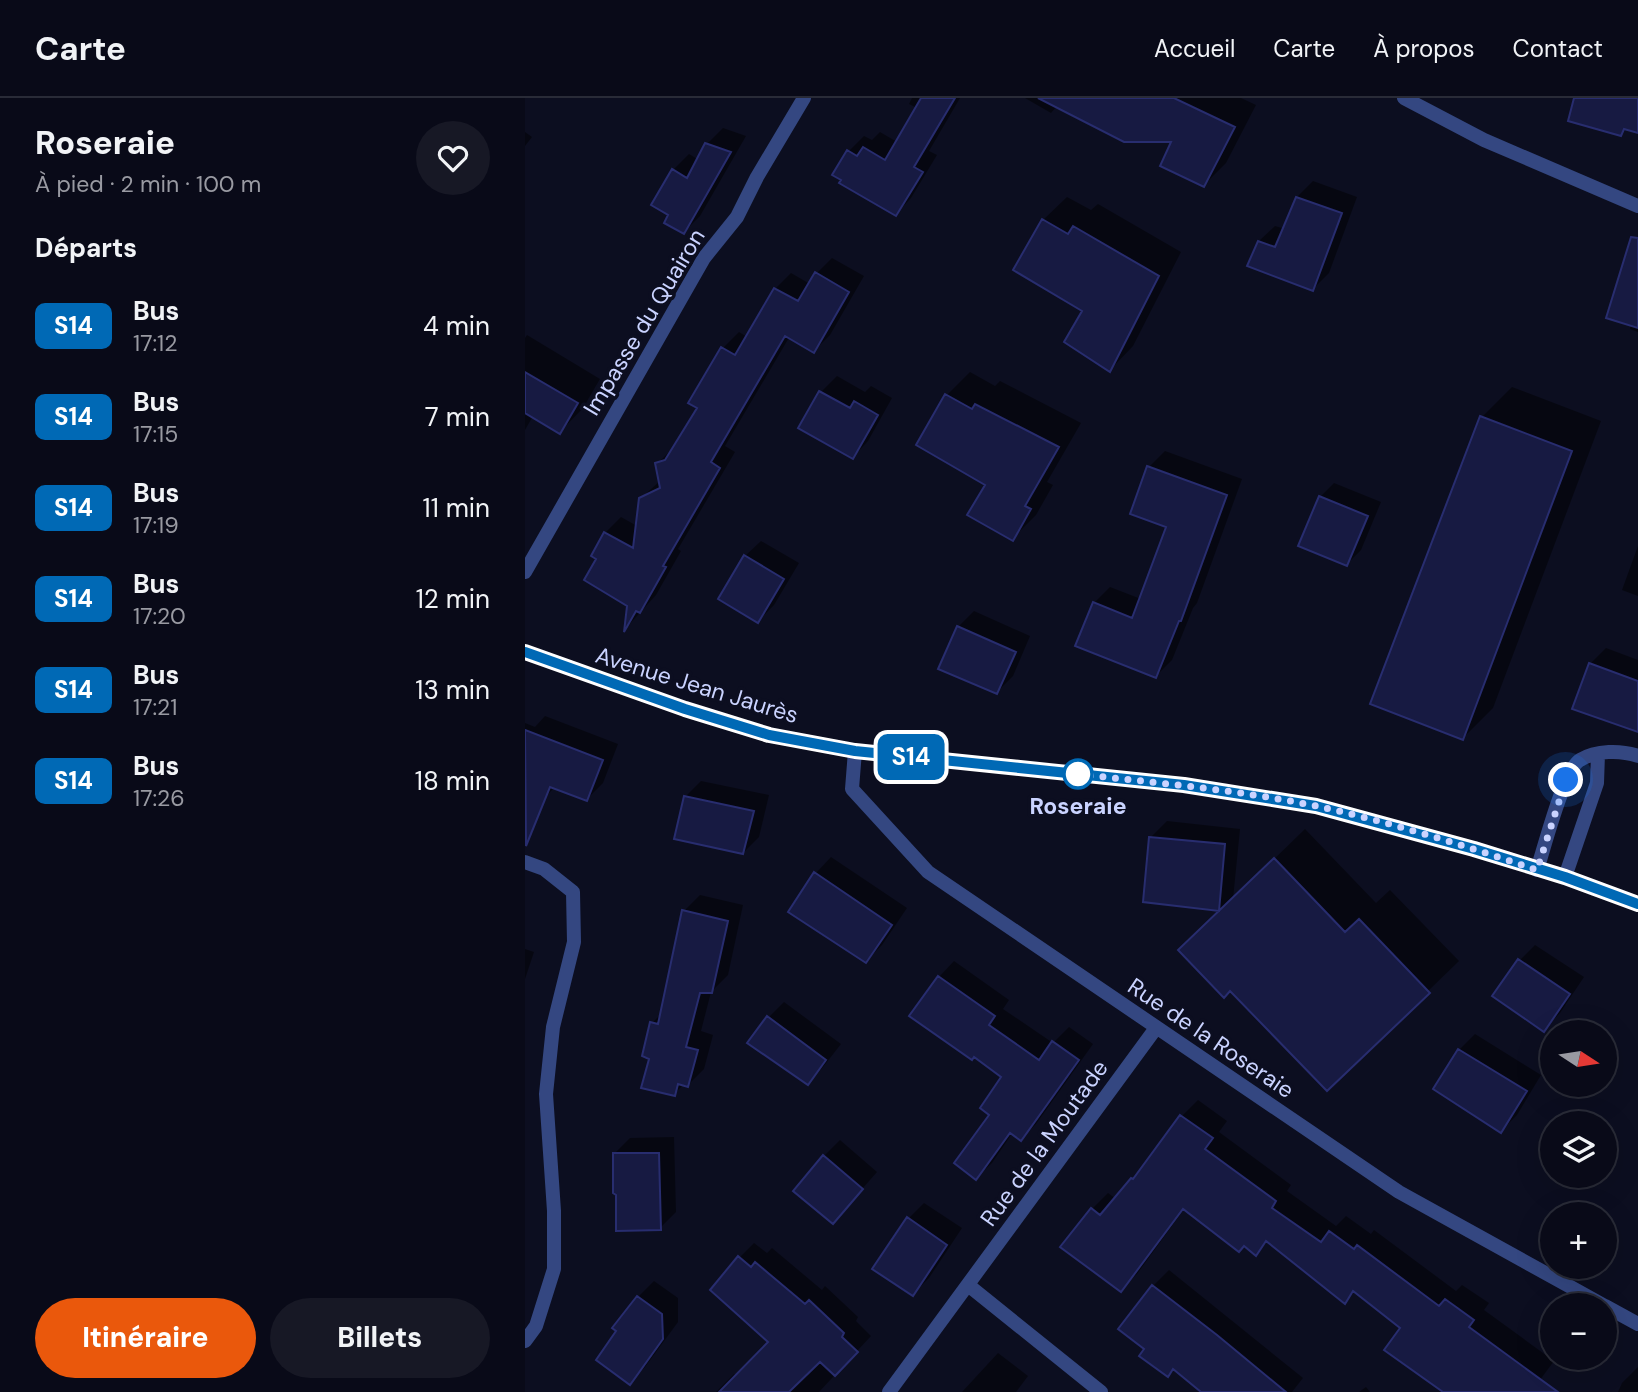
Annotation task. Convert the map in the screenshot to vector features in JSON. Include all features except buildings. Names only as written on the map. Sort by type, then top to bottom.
[{"type":"main road","name":"Avenue Jean Jaurès","points":[[525,652],[685,709],[769,735],[855,751],[1184,785],[1316,806],[1474,849],[1565,877],[1638,904]]},
{"type":"street","name":"Impasse du Quairon","points":[[525,572],[704,258],[737,217],[757,177],[804,98]]},
{"type":"street","points":[[1404,98],[1484,140],[1638,205]]},
{"type":"street","name":"Rue de la Roseraie","points":[[855,751],[852,789],[928,872],[1399,1192],[1582,1293]]},
{"type":"street","points":[[1537,870],[1566,780],[1579,761],[1598,754],[1625,751],[1638,756]]},
{"type":"street","points":[[1565,877],[1597,783],[1598,754]]},
{"type":"street","points":[[525,862],[544,869],[573,892],[574,942],[553,1027],[546,1094],[554,1211],[554,1269],[536,1326],[525,1340]]},
{"type":"street","name":"Rue de la Moutade","points":[[889,1392],[1156,1028]]},
{"type":"street","points":[[968,1286],[1101,1392]]},
{"type":"street","name":"Rue de la Roseraie","points":[[1617,1313],[1638,1324]]},
{"type":"bus line","name":"S14","points":[[525,652],[685,709],[769,735],[855,751],[1184,785],[1316,806],[1474,849],[1565,877],[1638,904]]},
{"type":"place","name":"Roseraie","points":[[1078,774]]},
{"type":"route","points":[[1078,774],[1184,785],[1316,806],[1474,849],[1537,870],[1566,780]]}]
